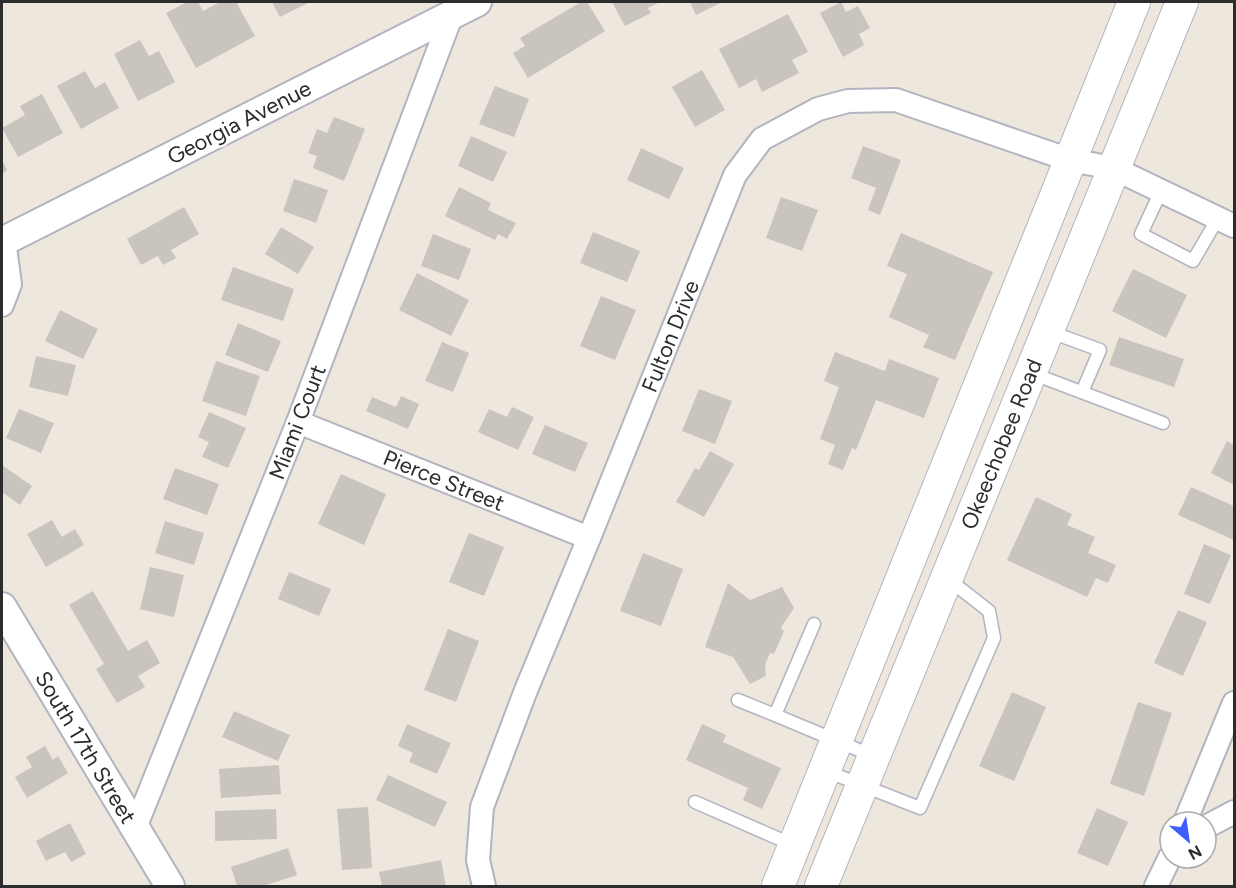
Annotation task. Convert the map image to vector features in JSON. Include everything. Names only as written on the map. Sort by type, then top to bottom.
[{"type":"main road","name":"Okeechobee Road","points":[[778,886],[1134,2]]},
{"type":"main road","name":"Okeechobee Road","points":[[821,886],[1182,2]]},
{"type":"street","name":"Georgia Avenue","points":[[3,241],[470,5]]},
{"type":"street","name":"Miami Court","points":[[135,828],[298,422],[470,5]]},
{"type":"street","name":"Fulton Drive","points":[[484,886],[478,860],[482,807],[526,690],[735,175],[762,139],[818,109],[848,101],[896,100],[1070,160],[1113,168],[1226,222]]},
{"type":"street","points":[[2,305],[10,284],[3,241]]},
{"type":"street","name":"Pierce Street","points":[[298,422],[589,538]]},
{"type":"street","name":"South 17th Street","points":[[3,614],[170,886]]},
{"type":"street","points":[[1190,810],[1234,703]]},
{"type":"street","points":[[1218,820],[1234,812]]},
{"type":"street","points":[[1156,886],[1164,870]]},
{"type":"lane","points":[[1161,191],[1140,234],[1193,261],[1226,222]]},
{"type":"lane","points":[[1047,330],[1100,350],[1082,392]]},
{"type":"lane","points":[[1030,373],[1162,423]]},
{"type":"lane","points":[[825,770],[920,808],[994,638],[989,611],[946,578]]},
{"type":"lane","points":[[775,715],[814,624]]},
{"type":"lane","points":[[738,700],[874,757]]},
{"type":"lane","points":[[695,802],[795,846]]},
{"type":"building","points":[[187,2],[198,2],[203,11],[220,2],[236,2],[255,36],[196,68],[166,13]]},
{"type":"building","points":[[272,2],[308,2],[308,3],[280,17]]},
{"type":"building","points":[[581,2],[587,2],[605,31],[528,78],[513,53],[525,46],[520,38]]},
{"type":"building","points":[[612,2],[660,2],[648,8],[651,13],[625,26]]},
{"type":"building","points":[[690,2],[722,2],[696,15]]},
{"type":"building","points":[[841,2],[846,12],[858,6],[870,28],[859,34],[864,45],[843,57],[820,13]]},
{"type":"building","points":[[788,14],[808,52],[792,60],[799,73],[762,92],[756,79],[739,88],[719,49]]},
{"type":"building","points":[[140,40],[149,56],[159,51],[175,82],[138,101],[114,54]]},
{"type":"building","points":[[702,70],[725,110],[695,127],[672,87]]},
{"type":"building","points":[[85,71],[95,88],[105,82],[119,108],[81,129],[57,86]]},
{"type":"building","points":[[495,86],[529,99],[514,137],[479,124]]},
{"type":"building","points":[[42,94],[63,133],[18,157],[2,128],[25,115],[20,106]]},
{"type":"building","points":[[334,117],[365,129],[344,181],[313,168],[317,156],[308,153],[317,129],[327,133]]},
{"type":"building","points":[[471,136],[507,152],[493,182],[458,166]]},
{"type":"building","points":[[863,146],[901,160],[880,215],[868,210],[876,188],[851,178]]},
{"type":"building","points":[[641,148],[684,168],[669,199],[627,180]]},
{"type":"building","points":[[2,160],[7,170],[2,174]]},
{"type":"building","points":[[294,179],[328,190],[316,223],[283,211]]},
{"type":"building","points":[[459,187],[491,203],[488,210],[516,223],[507,239],[498,234],[495,240],[445,216]]},
{"type":"building","points":[[781,197],[818,210],[802,251],[766,238]]},
{"type":"building","points":[[184,207],[199,234],[171,250],[176,258],[163,265],[158,256],[141,265],[127,239]]},
{"type":"building","points":[[281,227],[314,247],[298,274],[265,254]]},
{"type":"building","points":[[593,232],[640,251],[627,282],[580,263]]},
{"type":"building","points":[[901,233],[993,272],[955,360],[923,347],[929,335],[889,317],[907,274],[887,266]]},
{"type":"building","points":[[433,234],[471,249],[459,280],[421,266]]},
{"type":"building","points":[[233,267],[294,289],[283,321],[221,300]]},
{"type":"building","points":[[1133,269],[1187,295],[1166,338],[1112,311]]},
{"type":"building","points":[[417,273],[469,300],[451,336],[399,310]]},
{"type":"building","points":[[601,296],[636,310],[615,360],[580,346]]},
{"type":"building","points":[[60,310],[98,329],[83,359],[45,341]]},
{"type":"building","points":[[238,323],[281,341],[268,372],[225,355]]},
{"type":"building","points":[[1119,337],[1184,359],[1174,387],[1109,365]]},
{"type":"building","points":[[442,342],[469,353],[453,392],[425,381]]},
{"type":"building","points":[[835,352],[885,371],[889,359],[939,378],[924,418],[876,400],[856,450],[852,448],[843,470],[828,464],[835,445],[820,439],[839,387],[824,381]]},
{"type":"building","points":[[36,356],[76,365],[68,396],[29,387]]},
{"type":"building","points":[[216,361],[260,376],[246,416],[202,401]]},
{"type":"building","points":[[699,389],[732,401],[715,444],[682,431]]},
{"type":"building","points":[[401,396],[419,404],[408,429],[366,411],[372,397],[396,407]]},
{"type":"building","points":[[512,407],[534,417],[518,450],[478,432],[489,409],[507,417]]},
{"type":"building","points":[[19,409],[54,423],[41,453],[6,438]]},
{"type":"building","points":[[209,412],[246,428],[228,468],[202,457],[209,442],[198,437]]},
{"type":"building","points":[[545,425],[588,443],[575,472],[532,454]]},
{"type":"building","points":[[1227,441],[1234,445],[1234,485],[1211,473]]},
{"type":"building","points":[[710,451],[734,464],[704,517],[676,502],[695,468],[699,470]]},
{"type":"building","points":[[2,465],[32,486],[20,505],[2,492]]},
{"type":"building","points":[[175,468],[219,484],[207,515],[163,499]]},
{"type":"building","points":[[341,474],[386,494],[364,545],[318,524]]},
{"type":"building","points":[[1191,487],[1234,506],[1234,540],[1178,515]]},
{"type":"building","points":[[1036,497],[1072,514],[1067,525],[1095,537],[1088,553],[1116,565],[1108,583],[1096,578],[1087,597],[1007,560]]},
{"type":"building","points":[[52,520],[62,537],[75,529],[84,545],[46,567],[27,534]]},
{"type":"building","points":[[165,521],[204,533],[194,565],[155,553]]},
{"type":"building","points":[[469,533],[504,547],[484,596],[449,582]]},
{"type":"building","points":[[1204,544],[1231,555],[1210,604],[1184,594]]},
{"type":"building","points":[[643,553],[683,569],[661,626],[620,611]]},
{"type":"building","points":[[150,567],[184,575],[174,617],[140,609]]},
{"type":"building","points":[[289,572],[331,589],[319,616],[278,599]]},
{"type":"building","points":[[728,583],[750,600],[782,587],[794,608],[782,626],[781,629],[784,631],[774,654],[770,653],[765,665],[766,676],[750,684],[733,657],[705,647]]},
{"type":"building","points":[[93,591],[128,651],[147,640],[160,663],[138,676],[145,687],[117,703],[96,669],[104,664],[69,605]]},
{"type":"building","points":[[1178,610],[1207,622],[1183,676],[1154,663]]},
{"type":"building","points":[[448,629],[479,641],[456,702],[424,690]]},
{"type":"building","points":[[1012,692],[1046,707],[1014,781],[979,766]]},
{"type":"building","points":[[1138,702],[1172,713],[1144,796],[1110,784]]},
{"type":"building","points":[[234,711],[290,735],[278,761],[222,737]]},
{"type":"building","points":[[407,724],[451,743],[437,774],[409,762],[413,753],[398,746]]},
{"type":"building","points":[[702,724],[726,735],[723,742],[781,768],[762,809],[743,800],[748,788],[686,760]]},
{"type":"building","points":[[45,746],[53,760],[58,756],[68,773],[27,798],[15,777],[32,767],[26,757]]},
{"type":"building","points":[[279,765],[281,794],[221,798],[219,769]]},
{"type":"building","points":[[388,775],[447,802],[435,827],[376,800]]},
{"type":"building","points":[[368,807],[372,868],[342,870],[337,809]]},
{"type":"building","points":[[1097,808],[1128,822],[1108,866],[1077,853]]},
{"type":"building","points":[[276,809],[277,839],[215,841],[215,811]]},
{"type":"building","points":[[70,823],[86,854],[71,862],[65,852],[46,861],[36,841]]},
{"type":"building","points":[[288,848],[297,875],[263,886],[237,886],[231,867]]},
{"type":"building","points":[[441,860],[446,886],[382,886],[379,872]]}]
